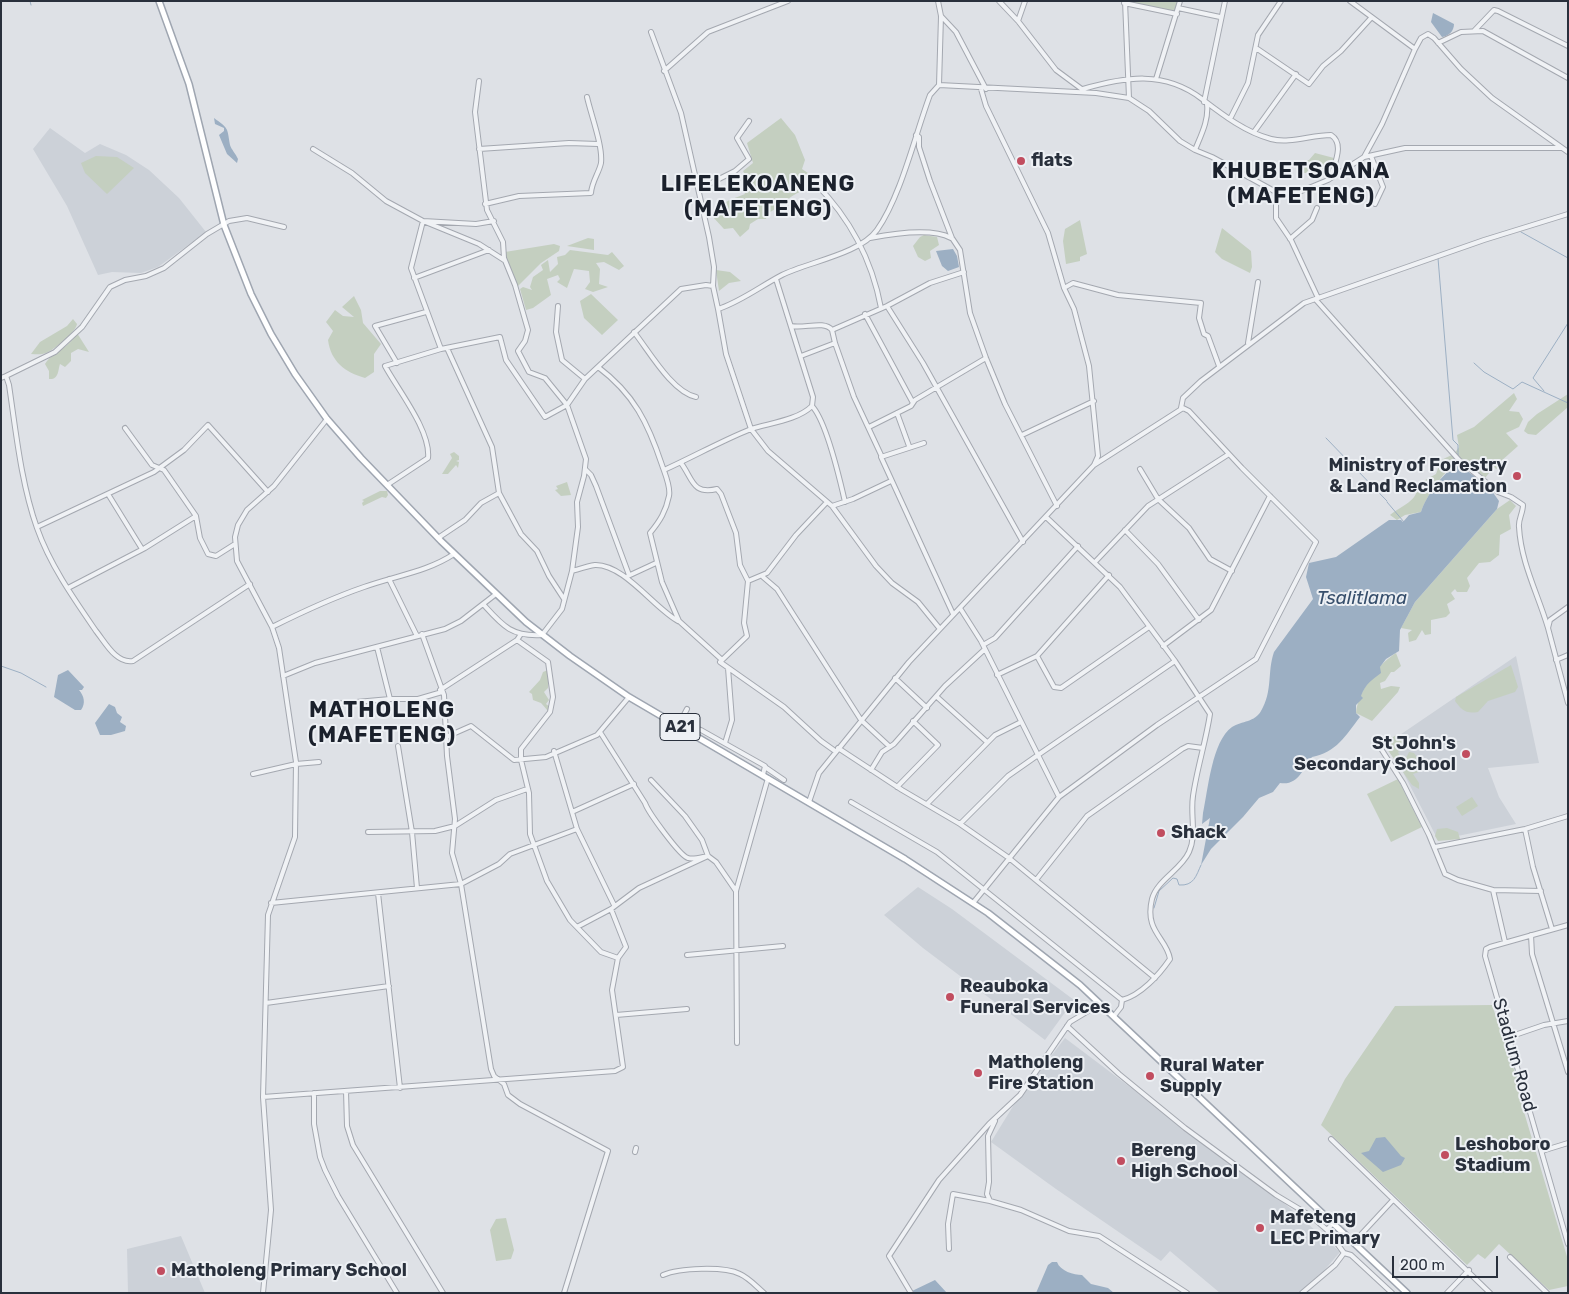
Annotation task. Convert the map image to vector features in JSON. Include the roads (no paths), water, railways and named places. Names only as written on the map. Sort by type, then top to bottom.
[{"type":"main road","name":"A21","points":[[159,1],[189,84],[224,225],[251,294],[267,328],[295,374],[327,419],[438,538],[542,635],[629,698],[679,724],[905,859],[973,903],[1035,948],[1114,1016],[1383,1268],[1407,1293]]},
{"type":"street","points":[[664,71],[708,32],[788,1]]},
{"type":"street","points":[[718,309],[776,279],[860,244],[870,238],[877,229],[896,192],[930,95],[939,85],[941,16],[938,1]]},
{"type":"street","points":[[999,1],[1018,21],[1056,70],[1086,93]]},
{"type":"street","points":[[1018,21],[1025,1]]},
{"type":"street","points":[[1156,79],[1180,1]]},
{"type":"street","points":[[1195,150],[1204,130],[1208,112],[1206,103],[1220,17],[1225,1]]},
{"type":"street","points":[[1230,119],[1248,83],[1258,35],[1281,1]]},
{"type":"street","points":[[1350,1],[1415,48]]},
{"type":"street","points":[[1129,98],[1124,2],[1177,14]]},
{"type":"street","points":[[1178,8],[1220,17]]},
{"type":"street","points":[[1474,31],[1485,17],[1494,10],[1498,10],[1568,46]]},
{"type":"street","points":[[941,16],[956,32],[986,89]]},
{"type":"street","points":[[1256,48],[1309,84],[1323,66],[1341,51],[1371,18]]},
{"type":"street","points":[[1438,43],[1461,32],[1474,31],[1491,35],[1568,78]]},
{"type":"street","points":[[651,32],[664,71],[679,102],[699,189],[714,268],[712,286],[726,354],[751,429],[768,451],[832,506],[876,566],[892,583],[918,602],[940,629]]},
{"type":"street","points":[[1364,157],[1382,124],[1415,48],[1421,38],[1428,34],[1460,69],[1492,98],[1568,152]]},
{"type":"street","points":[[1254,132],[1296,74]]},
{"type":"street","points":[[1082,89],[1129,78],[1156,79],[1177,85],[1230,119],[1254,132],[1278,140],[1334,136],[1338,146],[1331,178]]},
{"type":"street","points":[[479,81],[475,112],[485,204],[503,242],[505,262],[516,285],[528,330],[525,341],[518,351],[529,372],[545,378],[566,405],[586,459],[577,502],[578,527],[572,571],[562,609],[542,635],[521,634],[505,628],[483,604]]},
{"type":"street","points":[[939,85],[972,86],[981,89],[1086,93],[1129,98],[1149,111],[1180,141],[1276,192],[1299,192],[1331,178],[1364,157],[1405,148],[1561,148]]},
{"type":"street","points":[[981,89],[986,106],[1048,233],[1064,288],[1074,309],[1086,351],[1094,401],[1098,456],[1094,465]]},
{"type":"street","points":[[485,204],[519,196],[591,193],[594,178],[601,162],[587,97]]},
{"type":"street","points":[[699,189],[730,174],[750,159],[737,138],[749,121]]},
{"type":"street","points":[[916,135],[919,137],[919,146],[930,181],[952,238],[960,250],[970,313],[986,358],[1005,404],[1057,506]]},
{"type":"street","points":[[479,149],[569,142],[598,144]]},
{"type":"street","points":[[313,149],[352,173],[386,201],[423,221],[490,250],[505,262]]},
{"type":"street","points":[[1371,156],[1383,187],[1375,204]]},
{"type":"street","points":[[815,183],[844,216],[860,244],[876,287],[881,308]]},
{"type":"street","points":[[1276,192],[1276,218],[1290,239],[1317,299],[1459,460],[1498,492],[1511,497],[1523,505],[1518,525],[1520,538],[1532,585],[1548,628],[1568,703]]},
{"type":"street","points":[[1290,239],[1312,220],[1317,208]]},
{"type":"street","points":[[809,802],[819,773],[895,678],[1094,465],[1181,408],[1183,398],[1248,343],[1272,329],[1304,303],[1484,240],[1568,214]]},
{"type":"street","points":[[1,378],[55,352],[82,327],[110,286],[125,280],[146,276],[164,268],[207,234],[238,218],[247,218],[284,227]]},
{"type":"street","points":[[423,221],[476,224],[494,221]]},
{"type":"street","points":[[423,221],[411,268],[441,349]]},
{"type":"street","points":[[870,238],[922,232],[934,232],[952,238]]},
{"type":"street","points":[[414,278],[490,250]]},
{"type":"street","points":[[832,330],[887,306],[930,283],[964,272]]},
{"type":"street","points":[[664,470],[751,429],[795,415],[812,406],[814,399],[776,279]]},
{"type":"street","points":[[1248,343],[1258,282]]},
{"type":"street","points":[[1064,288],[1073,283],[1118,295],[1201,303],[1200,318],[1204,334],[1208,336],[1219,366]]},
{"type":"street","points":[[387,485],[428,458],[429,449],[418,423],[385,366],[441,349],[500,337],[506,360],[545,417],[566,405],[585,379],[682,289],[706,285],[712,286]]},
{"type":"street","points":[[558,306],[556,332],[562,360],[585,379]]},
{"type":"street","points":[[887,306],[936,386],[1023,542]]},
{"type":"street","points":[[396,363],[375,326],[426,312]]},
{"type":"street","points":[[865,314],[913,403]]},
{"type":"street","points":[[791,326],[802,329],[821,324],[830,327],[832,330],[854,397],[953,614]]},
{"type":"street","points":[[634,332],[679,389],[689,396],[696,397]]},
{"type":"street","points":[[801,356],[835,343]]},
{"type":"street","points":[[447,348],[492,447],[499,493],[521,534],[537,551],[549,576],[565,599]]},
{"type":"street","points":[[869,427],[897,413],[936,386],[986,358]]},
{"type":"street","points":[[598,367],[612,378],[637,406],[651,431],[664,470],[669,496],[663,518],[650,533],[656,564],[679,621]]},
{"type":"street","points":[[6,376],[24,473],[37,527],[48,554],[68,588],[114,653],[129,661],[250,584]]},
{"type":"street","points":[[1022,435],[1094,401]]},
{"type":"street","points":[[812,406],[819,414],[833,460],[838,469],[845,502]]},
{"type":"street","points":[[973,903],[1059,797],[1156,724],[1256,659],[1316,542],[1189,411],[1181,408]]},
{"type":"street","points":[[897,413],[909,446]]},
{"type":"street","points":[[263,1293],[271,1210],[263,1097],[268,915],[290,856],[294,837],[296,764],[279,648],[272,627],[236,561],[235,544],[241,518],[247,510],[268,492],[327,419]]},
{"type":"street","points":[[37,527],[160,468],[184,450],[208,425],[268,492]]},
{"type":"street","points":[[125,428],[152,465],[164,470],[196,516],[200,538],[208,554],[216,556],[235,544]]},
{"type":"street","points":[[882,456],[909,446],[924,443]]},
{"type":"street","points":[[1094,562],[1143,510],[1229,454]]},
{"type":"street","points":[[681,463],[697,488],[703,492],[717,489],[721,494],[736,533],[740,565],[748,581],[744,624],[747,636],[721,660]]},
{"type":"street","points":[[585,469],[591,475],[596,486],[628,576],[646,596],[679,621],[721,660],[720,662],[784,708],[821,741],[960,824],[1009,858],[1155,978]]},
{"type":"street","points":[[1140,469],[1158,499],[1189,528],[1210,559],[1232,571]]},
{"type":"street","points":[[832,506],[891,481]]},
{"type":"street","points":[[438,538],[465,520],[480,503],[499,493]]},
{"type":"street","points":[[108,494],[142,550]]},
{"type":"street","points":[[1163,646],[1212,610],[1270,496]]},
{"type":"street","points":[[748,581],[763,577],[827,502]]},
{"type":"street","points":[[68,588],[142,550],[196,516]]},
{"type":"street","points":[[851,802],[920,840],[984,888],[1122,1000],[1133,998],[1155,978],[1170,957],[1152,924],[1152,899],[1157,888],[1183,864],[1189,851],[1193,838],[1193,798],[1210,714],[1175,661],[1120,586],[1046,516]]},
{"type":"street","points":[[1124,530],[1158,564],[1199,620]]},
{"type":"street","points":[[871,770],[882,752],[890,747],[984,647],[995,638],[1078,546]]},
{"type":"street","points":[[272,627],[325,602],[415,572],[454,554]]},
{"type":"street","points":[[572,571],[596,565],[628,576],[656,564]]},
{"type":"street","points":[[998,675],[1037,656],[1109,575]]},
{"type":"street","points":[[763,577],[777,589],[860,720],[890,747]]},
{"type":"street","points":[[388,580],[420,635],[441,691],[455,826],[452,853],[462,884],[491,1069],[504,1084],[508,1095],[520,1104],[608,1151],[564,1293]]},
{"type":"street","points":[[283,676],[315,663],[453,625],[496,594]]},
{"type":"street","points":[[1548,628],[1550,620],[1568,607]]},
{"type":"street","points":[[960,608],[984,647],[1059,797]]},
{"type":"street","points":[[1037,656],[1054,688],[1061,688],[1149,627]]},
{"type":"street","points":[[334,704],[390,698],[418,699],[441,691],[517,640],[521,634]]},
{"type":"street","points":[[517,640],[548,662],[553,697],[550,712],[521,749],[521,760],[527,789],[530,834],[547,881],[570,920],[600,952],[618,958]]},
{"type":"street","points":[[377,647],[390,698]]},
{"type":"street","points":[[1556,660],[1568,655]]},
{"type":"street","points":[[960,824],[1008,776],[1175,661]]},
{"type":"street","points":[[725,743],[732,720],[728,668]]},
{"type":"street","points":[[895,678],[927,708]]},
{"type":"street","points":[[937,696],[987,742]]},
{"type":"street","points":[[446,737],[471,726],[514,760],[546,757],[554,751],[589,739],[600,732],[629,698]]},
{"type":"street","points":[[687,709],[679,724],[701,730],[784,780]]},
{"type":"street","points":[[897,787],[938,745],[914,722]]},
{"type":"street","points":[[927,804],[995,735],[1021,722]]},
{"type":"street","points":[[600,732],[634,784],[648,812],[670,837],[679,853],[689,859],[708,856]]},
{"type":"street","points":[[1378,744],[1403,783],[1435,847],[1445,874],[1458,880],[1493,890],[1541,891]]},
{"type":"street","points":[[398,746],[412,832],[417,888]]},
{"type":"street","points":[[1036,880],[1087,816],[1182,749],[1188,746],[1203,748]]},
{"type":"street","points":[[554,751],[577,829],[614,905]]},
{"type":"street","points":[[253,774],[296,764],[319,762]]},
{"type":"street","points":[[737,1043],[736,892],[765,777],[765,768]]},
{"type":"street","points":[[651,780],[685,816],[702,840],[708,856],[716,862],[736,892]]},
{"type":"street","points":[[572,812],[634,784]]},
{"type":"street","points":[[368,832],[435,831],[455,826],[496,800],[527,789]]},
{"type":"street","points":[[1435,847],[1525,829],[1568,816]]},
{"type":"street","points":[[271,903],[462,884],[499,864],[510,854],[577,829]]},
{"type":"street","points":[[1525,829],[1552,929]]},
{"type":"street","points":[[577,927],[611,909],[639,888],[708,856]]},
{"type":"street","points":[[1493,890],[1505,942]]},
{"type":"street","points":[[378,893],[400,1088]]},
{"type":"street","points":[[263,1097],[499,1080],[615,1070],[623,1067],[612,990],[618,958],[626,947],[611,909]]},
{"type":"street","name":"Stadium Road","points":[[1568,925],[1486,949],[1485,956],[1568,1244]]},
{"type":"street","points":[[1531,935],[1532,954],[1568,1072]]},
{"type":"street","points":[[687,955],[784,946]]},
{"type":"street","points":[[266,1003],[389,986]]},
{"type":"street","points":[[1114,1016],[1121,1007],[1122,1000]]},
{"type":"street","points":[[911,1293],[889,1256],[939,1180],[1020,1095],[1070,1022],[1100,1004]]},
{"type":"street","points":[[616,1016],[687,1008]]},
{"type":"street","points":[[1509,1037],[1552,1023],[1568,1021]]},
{"type":"street","points":[[1067,1026],[1119,1074],[1185,1128],[1276,1195],[1310,1216],[1327,1230],[1344,1253],[1351,1255],[1392,1293]]},
{"type":"street","points":[[346,1091],[347,1126],[353,1145],[443,1293]]},
{"type":"street","points":[[314,1093],[314,1124],[320,1157],[325,1170],[338,1196],[397,1293]]},
{"type":"street","points":[[990,1200],[987,1194],[989,1182],[988,1136],[995,1121]]},
{"type":"street","points":[[1331,1139],[1393,1200],[1469,1270],[1490,1293]]},
{"type":"street","points":[[1542,1150],[1568,1143]]},
{"type":"street","points":[[949,1249],[948,1224],[953,1194],[990,1200],[1020,1210],[1070,1231],[1098,1236],[1186,1293]]},
{"type":"street","points":[[1354,1242],[1393,1200]]},
{"type":"street","points":[[1327,1230],[1334,1222]]},
{"type":"street","points":[[1302,1293],[1330,1270],[1344,1253]]},
{"type":"street","points":[[1510,1257],[1547,1293]]},
{"type":"street","points":[[1374,1277],[1383,1268]]},
{"type":"street","points":[[663,1275],[683,1270],[728,1270],[749,1279],[764,1293]]},
{"type":"street","points":[[1447,1293],[1469,1270]]},
{"type":"water","points":[[1433,13],[1454,24],[1449,34],[1442,37],[1431,22]]},
{"type":"water","points":[[214,118],[226,129],[231,147],[238,159],[237,163],[227,154],[219,135],[224,131],[224,128],[215,124]]},
{"type":"water","points":[[953,249],[957,256],[959,267],[948,271],[942,266],[936,251]]},
{"type":"water","name":"Tsalitlama","points":[[1459,465],[1489,487],[1499,501],[1497,509],[1415,602],[1400,630],[1399,651],[1386,659],[1380,667],[1381,673],[1365,688],[1361,696],[1363,698],[1356,705],[1356,713],[1360,717],[1345,737],[1328,752],[1312,757],[1296,779],[1291,782],[1280,783],[1273,792],[1259,798],[1211,849],[1201,865],[1210,818],[1202,824],[1203,813],[1215,754],[1225,734],[1232,727],[1258,715],[1265,704],[1274,652],[1313,599],[1306,577],[1309,563],[1336,557],[1389,520],[1401,520],[1403,522],[1409,515],[1421,512],[1427,498],[1442,477]]},
{"type":"water","points":[[68,670],[84,687],[82,690],[79,690],[84,700],[81,710],[75,710],[54,697],[58,675]]},
{"type":"water","points":[[109,704],[115,707],[117,713],[122,717],[120,722],[126,726],[125,731],[111,735],[100,735],[95,723]]},
{"type":"water","points":[[1385,1137],[1401,1156],[1405,1158],[1401,1165],[1383,1172],[1361,1153],[1369,1151],[1376,1138]]},
{"type":"water","points":[[1052,1262],[1057,1262],[1061,1268],[1068,1272],[1082,1275],[1091,1284],[1108,1288],[1114,1293],[1036,1293],[1048,1265]]},
{"type":"water","points":[[935,1280],[947,1293],[913,1293],[912,1291]]},
{"type":"waterway","points":[[30,1],[31,5]]},
{"type":"waterway","points":[[1521,232],[1568,258]]},
{"type":"waterway","points":[[1438,258],[1453,440],[1458,445],[1458,452]]},
{"type":"waterway","points":[[1544,391],[1533,378],[1568,323]]},
{"type":"waterway","points":[[1474,363],[1484,372],[1513,389],[1522,382],[1568,403]]},
{"type":"waterway","points":[[1326,438],[1352,465]]},
{"type":"waterway","points":[[1450,471],[1452,467],[1449,463],[1454,459]]},
{"type":"waterway","points":[[1354,467],[1387,501]]},
{"type":"waterway","points":[[1387,502],[1404,522]]},
{"type":"waterway","points":[[1,666],[21,673],[46,687]]},
{"type":"waterway","points":[[1154,908],[1159,891],[1173,878],[1177,879],[1179,885],[1188,884],[1194,879],[1201,865]]},
{"type":"place","name":"flats","points":[[1021,161]]},
{"type":"place","name":"Ministry of Forestry & Land Reclamation","points":[[1517,476]]},
{"type":"place","name":"St John's Secondary School","points":[[1466,754]]},
{"type":"place","name":"Shack","points":[[1161,833]]},
{"type":"place","name":"Reauboka Funeral Services","points":[[950,997]]},
{"type":"place","name":"Matholeng Fire Station","points":[[978,1073]]},
{"type":"place","name":"Rural Water Supply","points":[[1150,1076]]},
{"type":"place","name":"Leshoboro Stadium","points":[[1445,1155]]},
{"type":"place","name":"Bereng High School","points":[[1121,1161]]},
{"type":"place","name":"Mafeteng LEC Primary","points":[[1260,1228]]},
{"type":"place","name":"Matholeng Primary School","points":[[161,1271]]},
{"type":"district","name":"KHUBETSOANA (MAFETENG)","points":[[1301,184]]},
{"type":"district","name":"LIFELEKOANENG (MAFETENG)","points":[[758,198]]},
{"type":"district","name":"MATHOLENG (MAFETENG)","points":[[382,724]]}]
